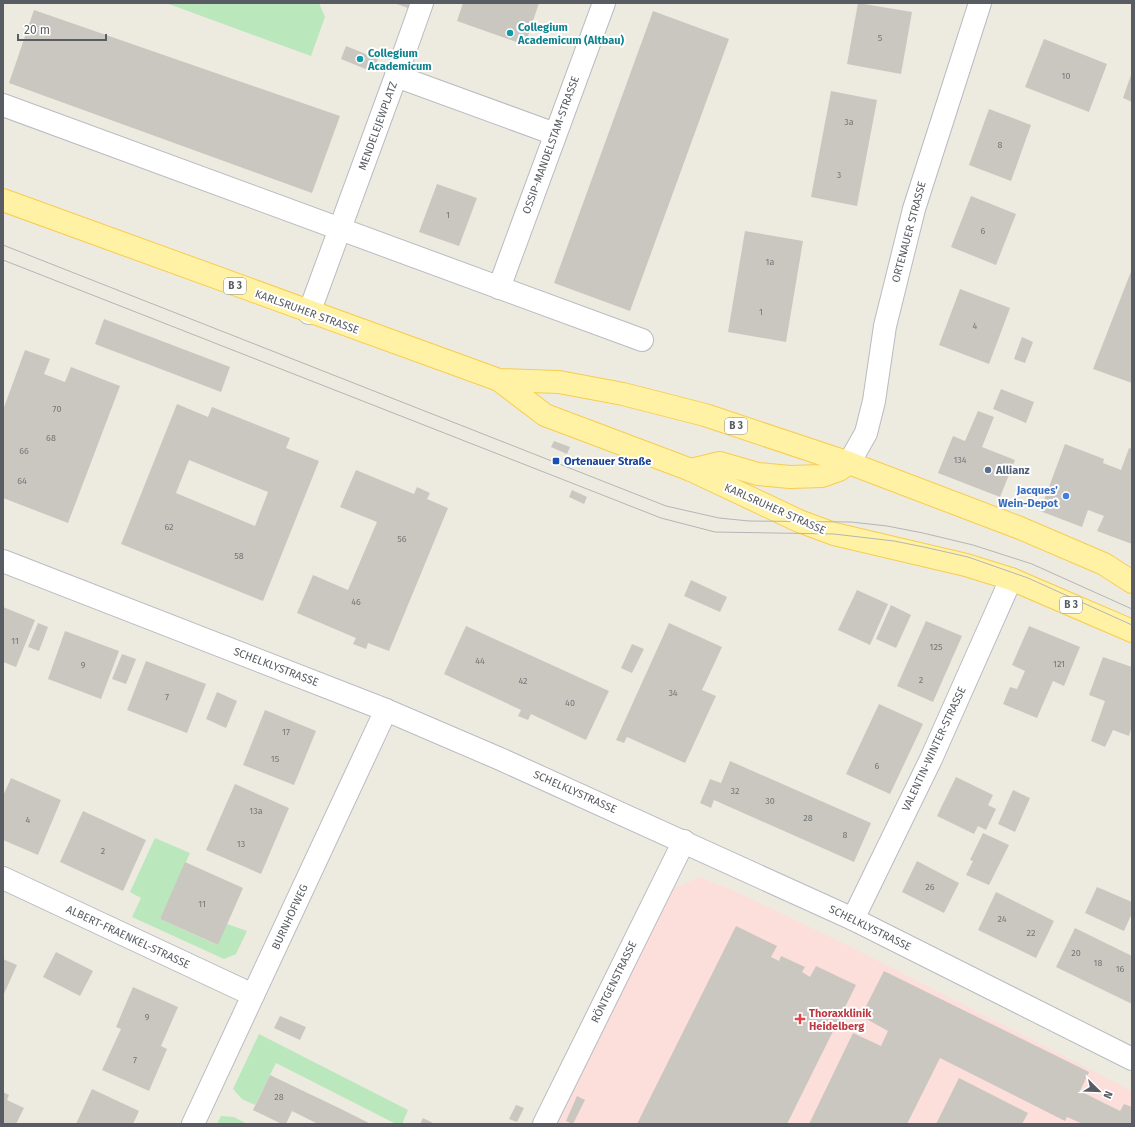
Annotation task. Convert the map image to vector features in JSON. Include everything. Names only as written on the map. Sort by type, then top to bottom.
[{"type":"main road","name":"KARLSRUHER STRASSE","points":[[3,200],[309,313],[499,380],[560,382],[623,394],[705,416],[848,463],[1061,544],[1104,564],[1132,582]]},
{"type":"main road","name":"KARLSRUHER STRASSE","points":[[499,380],[545,416],[691,470],[789,517],[834,534],[966,565],[1011,579],[1132,631]]},
{"type":"main road","points":[[691,470],[720,463],[758,474],[790,477],[822,476],[839,470],[848,463]]},
{"type":"street","points":[[396,76],[422,3]]},
{"type":"street","name":"OSSIP-MANDELSTAM-STRASSE","points":[[499,288],[604,3]]},
{"type":"street","name":"ORTENAUER STRASSE","points":[[848,463],[866,432],[874,401],[885,326],[914,209],[980,3]]},
{"type":"street","name":"MENDELEJEWPLATZ","points":[[309,313],[396,76],[555,134]]},
{"type":"street","points":[[3,105],[642,340]]},
{"type":"street","name":"SCHELKLYSTRASSE","points":[[3,562],[386,710],[684,841],[853,918],[1132,1059]]},
{"type":"street","name":"VALENTIN-WINTER-STRASSE","points":[[853,918],[931,760],[1011,579]]},
{"type":"street","name":"BURNHOFWEG","points":[[193,1124],[386,710]]},
{"type":"street","name":"RÖNTGENSTRASSE","points":[[544,1124],[684,841]]},
{"type":"street","name":"ALBERT-FRAENKEL-STRASSE","points":[[3,878],[253,995]]},
{"type":"shaded area","name":"Thoraxklinik Heidelberg","points":[[699,877],[735,891],[851,947],[1132,1091],[1132,1124],[556,1124],[672,889]]},
{"type":"green space","points":[[166,3],[319,3],[325,17],[311,56]]},
{"type":"green space","points":[[155,838],[190,853],[160,919],[217,945],[227,924],[247,931],[236,954],[224,959],[132,917],[141,898],[130,892]]},
{"type":"green space","points":[[259,1034],[408,1110],[402,1124],[396,1124],[276,1063],[255,1105],[242,1099],[233,1089]]},
{"type":"green space","points":[[221,1116],[234,1117],[247,1124],[217,1124]]},
{"type":"building","points":[[394,3],[410,3],[408,8]]},
{"type":"building","name":"Collegium Academicum (Altbau)","points":[[463,3],[539,3],[525,45],[457,21]]},
{"type":"building","points":[[858,3],[912,12],[901,74],[847,64]]},
{"type":"building","points":[[34,10],[340,116],[312,193],[9,83]]},
{"type":"building","points":[[653,11],[729,39],[630,311],[554,283]]},
{"type":"building","points":[[1044,39],[1107,64],[1089,112],[1025,87]]},
{"type":"building","name":"Collegium Academicum","points":[[346,46],[378,59],[373,72],[341,59]]},
{"type":"building","points":[[1132,72],[1132,102],[1123,98]]},
{"type":"building","points":[[831,91],[877,100],[857,206],[811,197]]},
{"type":"building","points":[[989,109],[1031,125],[1011,181],[969,165]]},
{"type":"building","points":[[437,184],[477,198],[459,246],[419,232]]},
{"type":"building","points":[[971,196],[1016,214],[996,265],[951,247]]},
{"type":"building","points":[[745,231],[803,241],[786,342],[728,332]]},
{"type":"building","points":[[1132,269],[1132,383],[1093,369]]},
{"type":"building","points":[[960,289],[1010,308],[989,364],[939,345]]},
{"type":"building","points":[[104,319],[230,367],[221,392],[95,344]]},
{"type":"building","points":[[1022,337],[1033,342],[1025,363],[1014,359]]},
{"type":"building","points":[[25,350],[50,359],[44,374],[65,382],[71,367],[120,386],[68,523],[3,498],[3,410]]},
{"type":"building","points":[[1001,389],[1034,402],[1026,423],[993,409]]},
{"type":"building","points":[[177,404],[208,417],[212,407],[290,438],[286,448],[319,461],[263,601],[121,544]],"holes":[[[189,460],[268,492],[255,526],[176,493]]]},
{"type":"building","points":[[978,411],[994,417],[982,447],[1015,460],[1000,497],[938,473],[953,436],[965,441]]},
{"type":"building","points":[[554,441],[570,447],[567,454],[551,447]]},
{"type":"building","points":[[1065,444],[1104,459],[1103,463],[1121,470],[1129,448],[1132,449],[1132,544],[1097,531],[1104,516],[1088,510],[1082,527],[1040,511]]},
{"type":"building","points":[[356,470],[414,494],[417,487],[430,493],[427,499],[448,508],[389,651],[368,643],[366,649],[353,644],[356,638],[297,613],[313,575],[348,590],[377,522],[340,507]]},
{"type":"building","points":[[572,490],[587,497],[584,504],[569,497]]},
{"type":"building","points":[[691,580],[727,597],[720,612],[684,596]]},
{"type":"building","points":[[857,590],[888,604],[870,645],[838,630]]},
{"type":"building","points":[[891,605],[911,615],[896,648],[876,639]]},
{"type":"building","points":[[3,607],[35,620],[16,667],[3,662]]},
{"type":"building","points":[[926,621],[962,636],[933,702],[897,686]]},
{"type":"building","points":[[38,623],[48,627],[39,651],[28,647]]},
{"type":"building","points":[[669,623],[722,647],[702,690],[716,696],[685,763],[627,737],[624,743],[616,740]]},
{"type":"building","points":[[466,626],[609,691],[586,740],[531,714],[528,720],[518,716],[521,710],[444,674]]},
{"type":"building","points":[[1029,626],[1080,647],[1064,686],[1053,681],[1037,718],[1003,704],[1010,687],[1017,689],[1025,671],[1012,665]]},
{"type":"building","points":[[65,631],[119,651],[101,699],[48,679]]},
{"type":"building","points":[[632,644],[644,649],[632,673],[621,668]]},
{"type":"building","points":[[122,654],[136,659],[126,684],[112,679]]},
{"type":"building","points":[[1103,657],[1132,667],[1132,726],[1129,736],[1113,730],[1105,747],[1091,741],[1105,701],[1089,695]]},
{"type":"building","points":[[146,661],[206,684],[187,733],[127,710]]},
{"type":"building","points":[[217,692],[237,701],[226,728],[206,719]]},
{"type":"building","points":[[879,704],[923,724],[890,794],[846,774]]},
{"type":"building","points":[[265,710],[316,731],[294,785],[243,765]]},
{"type":"building","points":[[730,761],[871,823],[854,862],[714,800],[711,808],[700,803],[710,779],[721,783]]},
{"type":"building","points":[[956,777],[993,795],[988,805],[996,809],[986,830],[978,826],[974,834],[937,816]]},
{"type":"building","points":[[11,778],[61,800],[38,855],[3,840],[3,796]]},
{"type":"building","points":[[235,784],[289,808],[261,874],[206,850]]},
{"type":"building","points":[[1013,790],[1030,798],[1015,832],[998,824]]},
{"type":"building","points":[[83,811],[146,840],[123,891],[60,862]]},
{"type":"building","points":[[983,833],[1009,845],[989,885],[966,875],[973,861],[970,860]]},
{"type":"building","points":[[917,861],[959,883],[944,913],[902,892]]},
{"type":"building","points":[[185,862],[243,888],[218,945],[160,919]]},
{"type":"building","points":[[1097,887],[1132,902],[1132,913],[1124,931],[1085,913]]},
{"type":"building","points":[[996,892],[1054,921],[1036,958],[978,930]]},
{"type":"building","points":[[736,926],[777,946],[771,957],[779,961],[781,956],[805,967],[802,972],[810,977],[816,966],[856,985],[787,1124],[637,1124]]},
{"type":"building","points":[[1075,928],[1132,956],[1132,1004],[1056,967]]},
{"type":"building","points":[[56,952],[93,971],[80,996],[43,977]]},
{"type":"building","points":[[3,959],[17,965],[3,996]]},
{"type":"building","points":[[884,971],[1089,1072],[1080,1091],[1120,1111],[1124,1104],[1132,1107],[1132,1124],[1083,1124],[1067,1117],[1065,1121],[940,1058],[907,1124],[809,1124],[853,1033],[881,1046],[888,1031],[861,1016]]},
{"type":"building","points":[[133,987],[178,1007],[161,1046],[167,1049],[149,1091],[102,1070],[121,1029],[116,1027]]},
{"type":"building","points":[[280,1016],[306,1027],[300,1040],[274,1028]]},
{"type":"building","points":[[270,1075],[371,1124],[318,1124],[292,1111],[286,1124],[282,1124],[253,1110]]},
{"type":"building","points":[[959,1078],[1028,1113],[1022,1124],[936,1124]]},
{"type":"building","points":[[92,1089],[139,1111],[133,1124],[76,1124]]},
{"type":"building","points":[[3,1092],[9,1095],[7,1100],[24,1108],[16,1124],[3,1124]]},
{"type":"building","points":[[577,1096],[585,1100],[573,1124],[566,1121]]},
{"type":"building","points":[[516,1105],[524,1108],[517,1122],[509,1119]]},
{"type":"building","points":[[423,1118],[435,1124],[420,1124]]},
{"type":"tram line","points":[[3,245],[666,506],[719,518],[749,521],[851,522],[887,526],[923,533],[973,545],[1032,564],[1132,609]]},
{"type":"tram line","points":[[3,260],[661,518],[715,532],[834,534],[894,541],[924,547],[968,557],[1028,578],[1132,625]]},
{"type":"place","name":"Collegium Academicum (Altbau)","points":[[510,33]]},
{"type":"place","name":"Collegium Academicum","points":[[360,59]]},
{"type":"place","name":"Ortenauer Straße","points":[[556,461]]},
{"type":"place","name":"Allianz","points":[[988,470]]},
{"type":"place","name":"Jacques’ Wein-Depot","points":[[1066,496]]},
{"type":"place","name":"Thoraxklinik Heidelberg","points":[[800,1019]]}]
